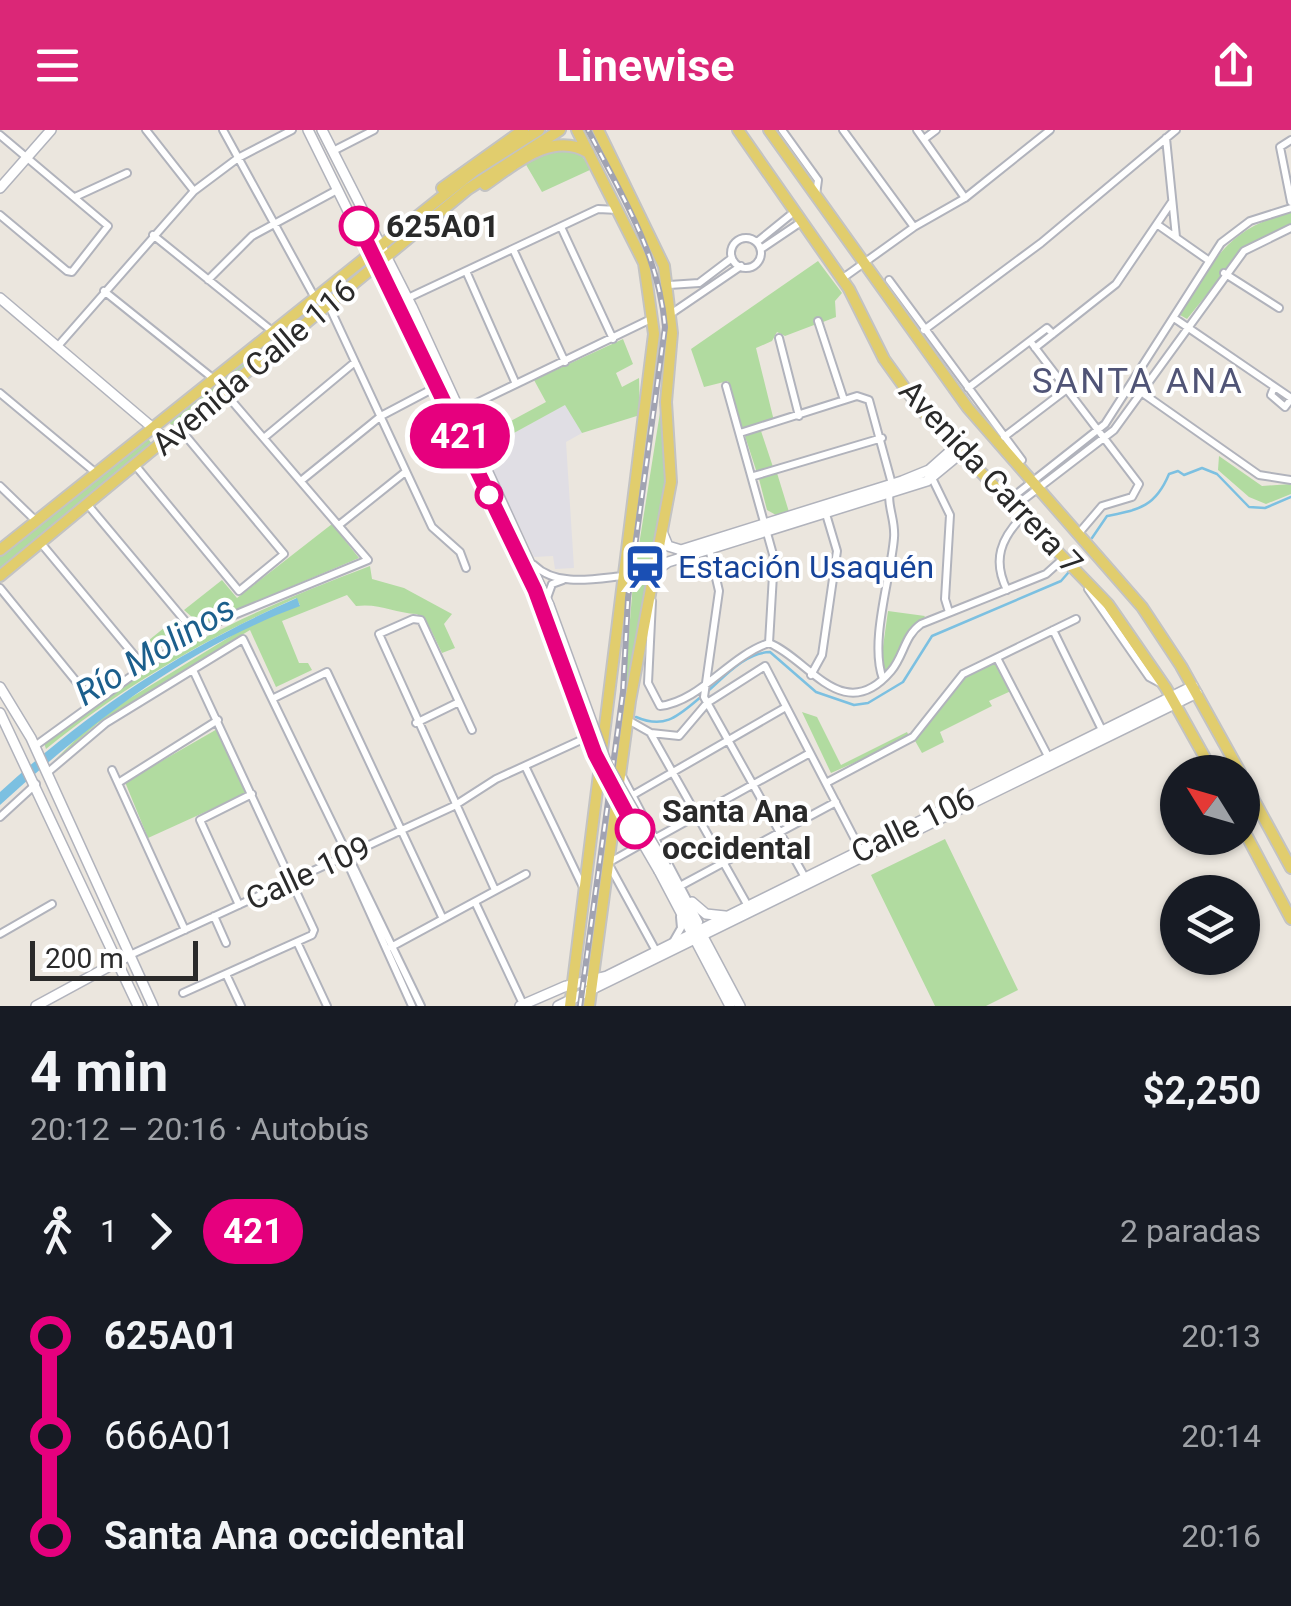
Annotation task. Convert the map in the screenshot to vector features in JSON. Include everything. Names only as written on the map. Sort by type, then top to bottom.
[{"type":"main road","points":[[0,188],[49,130]]},
{"type":"main road","points":[[308,130],[408,298],[529,558],[606,764],[740,1006]]},
{"type":"main road","points":[[322,130],[436,387],[535,590],[606,780],[699,934]]},
{"type":"main road","points":[[408,231],[461,172],[523,130]]},
{"type":"main road","name":"Avenida Calle 116","points":[[0,550],[315,298],[379,254],[539,130]]},
{"type":"main road","name":"Avenida Calle 116","points":[[447,199],[560,130]]},
{"type":"main road","points":[[571,1003],[601,784],[654,317],[644,263],[578,130]]},
{"type":"main road","name":"Avenida Carrera 7","points":[[738,130],[802,222],[846,276],[884,358],[920,409],[1066,556],[1124,626],[1164,685],[1203,755]]},
{"type":"main road","name":"Avenida Carrera 7","points":[[769,130],[958,395],[1142,607],[1195,690],[1230,755]]},
{"type":"main road","points":[[589,1006],[627,719],[658,569],[671,474],[666,402],[672,313],[669,285],[649,230],[601,134]]},
{"type":"main road","points":[[408,231],[545,147],[569,143],[590,153]]},
{"type":"main road","name":"Avenida Calle 116","points":[[0,576],[329,306],[379,254]]},
{"type":"main road","points":[[1,301],[166,440]]},
{"type":"main road","points":[[768,527],[826,514],[932,478],[958,449]]},
{"type":"main road","points":[[658,569],[708,546],[929,470],[958,449]]},
{"type":"main road","points":[[663,534],[667,545],[676,550],[708,546]]},
{"type":"main road","points":[[515,549],[578,709],[601,784]]},
{"type":"main road","points":[[0,687],[36,748],[154,1006]]},
{"type":"main road","name":"Calle 106","points":[[558,1006],[571,1003],[656,951],[718,929],[1195,690]]},
{"type":"main road","points":[[0,713],[138,1006]]},
{"type":"main road","name":"Calle 106","points":[[861,855],[1049,758],[1105,734]]},
{"type":"main road","name":"Avenida Carrera 7","points":[[1260,810],[1291,868]]},
{"type":"main road","points":[[66,848],[85,876],[88,871],[78,842]]},
{"type":"main road","points":[[1257,855],[1291,919]]},
{"type":"main road","name":"Calle 106","points":[[699,934],[727,916],[808,881]]},
{"type":"main road","points":[[692,902],[709,915],[727,916]]},
{"type":"main road","points":[[685,916],[677,943],[709,954]]},
{"type":"main road","points":[[718,929],[709,954],[730,1006]]},
{"type":"main road","name":"Calle 106","points":[[522,1005],[574,984],[592,987],[677,943]]},
{"type":"main road","name":"Calle 109","points":[[36,1006],[130,955]]},
{"type":"street","points":[[146,130],[194,191]]},
{"type":"street","points":[[223,130],[315,298]]},
{"type":"street","points":[[58,346],[194,191],[238,158],[292,130]]},
{"type":"street","points":[[333,151],[374,130]]},
{"type":"street","points":[[783,130],[818,180],[816,196]]},
{"type":"street","points":[[844,130],[914,228]]},
{"type":"street","points":[[917,130],[965,198]]},
{"type":"street","points":[[924,139],[936,130]]},
{"type":"street","points":[[846,276],[965,198],[1050,130]]},
{"type":"street","points":[[924,330],[1041,243],[1176,130]]},
{"type":"street","points":[[0,135],[108,226],[72,272],[0,214]]},
{"type":"street","points":[[1166,137],[1176,237]]},
{"type":"street","points":[[1012,503],[1098,430],[1221,244],[1250,221],[1291,205],[1280,144],[1291,140]]},
{"type":"street","points":[[1282,157],[1291,154]]},
{"type":"street","points":[[75,197],[127,173]]},
{"type":"street","points":[[208,280],[238,248],[274,222],[340,189]]},
{"type":"street","points":[[598,209],[610,192]]},
{"type":"street","points":[[968,388],[1032,345],[1048,328],[1054,334],[1116,284],[1171,204]]},
{"type":"street","points":[[408,298],[598,209],[620,210]]},
{"type":"street","points":[[672,313],[740,266],[756,264],[758,246],[794,211]]},
{"type":"street","points":[[740,266],[732,258],[732,249],[740,239],[758,246],[802,222]]},
{"type":"street","points":[[1158,225],[1208,260]]},
{"type":"street","points":[[561,226],[614,339]]},
{"type":"street","points":[[1034,485],[1104,438],[1224,272],[1259,241],[1291,228]]},
{"type":"street","points":[[152,235],[273,332]]},
{"type":"street","points":[[513,249],[564,362]]},
{"type":"street","points":[[669,285],[699,283],[732,258]]},
{"type":"street","points":[[466,271],[516,384]]},
{"type":"street","points":[[1224,272],[1279,308]]},
{"type":"street","points":[[889,280],[1022,460]]},
{"type":"street","points":[[104,291],[215,380]]},
{"type":"street","points":[[329,306],[432,528],[460,552],[466,568]]},
{"type":"street","points":[[460,411],[654,317]]},
{"type":"street","points":[[1174,318],[1291,398],[1285,407],[1272,396],[1274,387]]},
{"type":"street","points":[[818,322],[844,400]]},
{"type":"street","points":[[779,338],[800,416]]},
{"type":"street","points":[[1032,345],[1104,438],[1138,490],[1102,506],[1079,533]]},
{"type":"street","points":[[265,437],[356,362]]},
{"type":"street","points":[[1132,384],[1259,475],[1291,480]]},
{"type":"street","points":[[726,386],[768,527],[776,571],[769,643]]},
{"type":"street","points":[[302,480],[381,416],[436,387]]},
{"type":"street","points":[[1004,437],[1066,389]]},
{"type":"street","points":[[36,748],[93,702],[196,634],[250,606],[368,560],[226,392]]},
{"type":"street","points":[[0,393],[97,473]]},
{"type":"street","points":[[740,433],[865,396],[882,438],[892,484],[887,495],[895,533],[879,647],[882,679]]},
{"type":"street","points":[[135,465],[239,591],[284,554],[180,429]]},
{"type":"street","points":[[754,476],[882,438]]},
{"type":"street","points":[[339,525],[405,472]]},
{"type":"street","points":[[932,478],[950,515],[944,599],[949,612]]},
{"type":"street","points":[[0,486],[34,519]]},
{"type":"street","points":[[87,504],[196,634]]},
{"type":"street","points":[[811,675],[822,654],[838,551],[826,514]]},
{"type":"street","points":[[1007,590],[998,570],[1002,540],[1024,515]]},
{"type":"street","points":[[40,542],[144,667]]},
{"type":"street","points":[[708,546],[719,591],[705,700],[808,881]]},
{"type":"street","points":[[652,594],[648,669],[652,697],[660,706],[667,706],[705,684],[726,664],[769,643],[781,648],[822,684],[846,691],[869,688],[882,679],[898,661],[914,629],[1049,572],[1066,556]]},
{"type":"street","points":[[529,558],[541,572],[564,580],[623,576]]},
{"type":"street","points":[[548,603],[550,588],[564,580]]},
{"type":"street","points":[[0,588],[93,702]]},
{"type":"street","points":[[472,730],[422,622],[416,618],[378,635],[495,890]]},
{"type":"street","points":[[826,783],[913,736],[963,674],[1076,619]]},
{"type":"street","points":[[1053,630],[1105,734]]},
{"type":"street","points":[[45,770],[106,723],[240,640],[247,642],[389,948],[420,1006]]},
{"type":"street","points":[[711,657],[726,664]]},
{"type":"street","points":[[997,658],[1049,758]]},
{"type":"street","points":[[627,719],[651,733],[679,736],[705,700],[765,666],[861,855]]},
{"type":"street","points":[[183,993],[312,935],[313,928],[193,670]]},
{"type":"street","points":[[274,698],[326,671],[443,918]]},
{"type":"street","points":[[416,723],[460,702]]},
{"type":"street","points":[[632,795],[786,707]]},
{"type":"street","points":[[118,783],[218,720]]},
{"type":"street","points":[[651,733],[748,906]]},
{"type":"street","name":"Calle 109","points":[[130,955],[454,806],[496,778],[579,741]]},
{"type":"street","points":[[656,838],[810,753]]},
{"type":"street","points":[[525,766],[585,890]]},
{"type":"street","points":[[112,770],[185,930]]},
{"type":"street","points":[[621,772],[692,902],[699,934]]},
{"type":"street","points":[[0,817],[34,780]]},
{"type":"street","points":[[239,905],[200,820],[252,794]]},
{"type":"street","points":[[616,802],[680,917],[677,943]]},
{"type":"street","points":[[682,885],[836,802]]},
{"type":"street","points":[[640,845],[608,862],[656,951]]},
{"type":"street","points":[[389,948],[526,874]]},
{"type":"street","points":[[474,902],[522,1005]]},
{"type":"street","points":[[0,934],[52,904]]},
{"type":"street","points":[[214,916],[226,943]]},
{"type":"street","points":[[298,942],[327,1006]]},
{"type":"street","points":[[389,948],[412,1006]]},
{"type":"street","points":[[226,974],[241,1006]]},
{"type":"shaded area","points":[[566,404],[582,433],[566,442],[574,568],[555,569],[553,556],[534,557],[483,450]]},
{"type":"green space","points":[[557,148],[578,151],[592,169],[542,192],[525,163]]},
{"type":"green space","points":[[1291,212],[1291,224],[1246,246],[1187,319],[1180,315],[1213,263],[1236,238],[1269,219]]},
{"type":"green space","points":[[367,259],[372,266],[175,429],[168,421]]},
{"type":"green space","points":[[818,261],[842,293],[835,301],[836,317],[823,322],[816,319],[814,325],[785,336],[777,332],[772,341],[756,348],[774,421],[742,429],[728,381],[704,387],[691,349]]},
{"type":"green space","points":[[623,339],[633,364],[616,373],[622,387],[639,378],[640,415],[582,433],[565,405],[483,450],[477,439],[546,402],[534,380]]},
{"type":"green space","points":[[661,406],[667,475],[646,615],[623,706],[633,583]]},
{"type":"green space","points":[[761,431],[773,467],[757,473],[745,436]]},
{"type":"green space","points":[[147,437],[152,444],[0,571],[0,555]]},
{"type":"green space","points":[[1219,456],[1262,486],[1291,484],[1291,494],[1266,504],[1249,497],[1218,470]]},
{"type":"green space","points":[[777,473],[789,512],[776,515],[767,510],[759,479]]},
{"type":"green space","points":[[332,524],[359,558],[201,625],[184,610],[222,580],[237,598]]},
{"type":"green space","points":[[370,566],[372,579],[404,588],[452,614],[444,624],[455,648],[442,653],[431,630],[417,614],[356,606],[347,595],[282,621],[299,663],[308,663],[312,670],[276,687],[250,630],[98,723],[52,763],[96,719],[249,625],[300,605],[296,598],[198,647],[105,705],[46,749],[44,743],[122,686],[239,620]]},
{"type":"green space","points":[[888,611],[925,616],[886,675],[881,661]]},
{"type":"green space","points":[[175,619],[184,632],[145,659],[138,649]]},
{"type":"green space","points":[[996,662],[1011,691],[989,701],[992,706],[940,732],[944,742],[922,753],[914,739],[962,679]]},
{"type":"green space","points":[[802,712],[817,717],[841,765],[907,732],[910,738],[831,773]]},
{"type":"green space","points":[[219,728],[247,793],[148,838],[125,782]]},
{"type":"green space","points":[[945,839],[1018,990],[986,1006],[935,1006],[871,875]]},
{"type":"water","points":[[297,598],[300,606],[218,643],[141,691],[68,746],[0,805],[0,792],[104,707],[177,659]]},
{"type":"waterway","name":"Río Molinos","points":[[1092,538],[1107,516],[1144,506],[1158,494],[1169,474],[1178,471],[1184,475],[1202,468],[1217,474],[1249,507],[1265,508],[1291,497]]},
{"type":"waterway","name":"Río Molinos","points":[[708,691],[744,661],[770,652],[816,692],[854,705],[868,703],[903,682],[932,636],[1061,581],[1068,573]]},
{"type":"waterway","name":"Río Molinos","points":[[636,717],[664,721],[702,696]]},
{"type":"railway","points":[[580,1006],[623,692],[628,598],[665,327],[647,249],[588,130]]},
{"type":"bus line","name":"421","points":[[359,226],[535,590],[595,754],[635,829]]},
{"type":"place","name":"625A01","points":[[359,226]]},
{"type":"place","name":"Estación Usaquén","points":[[645,567]]},
{"type":"place","name":"Santa Ana occidental","points":[[635,829]]},
{"type":"district","name":"SANTA ANA","points":[[1138,381]]}]
